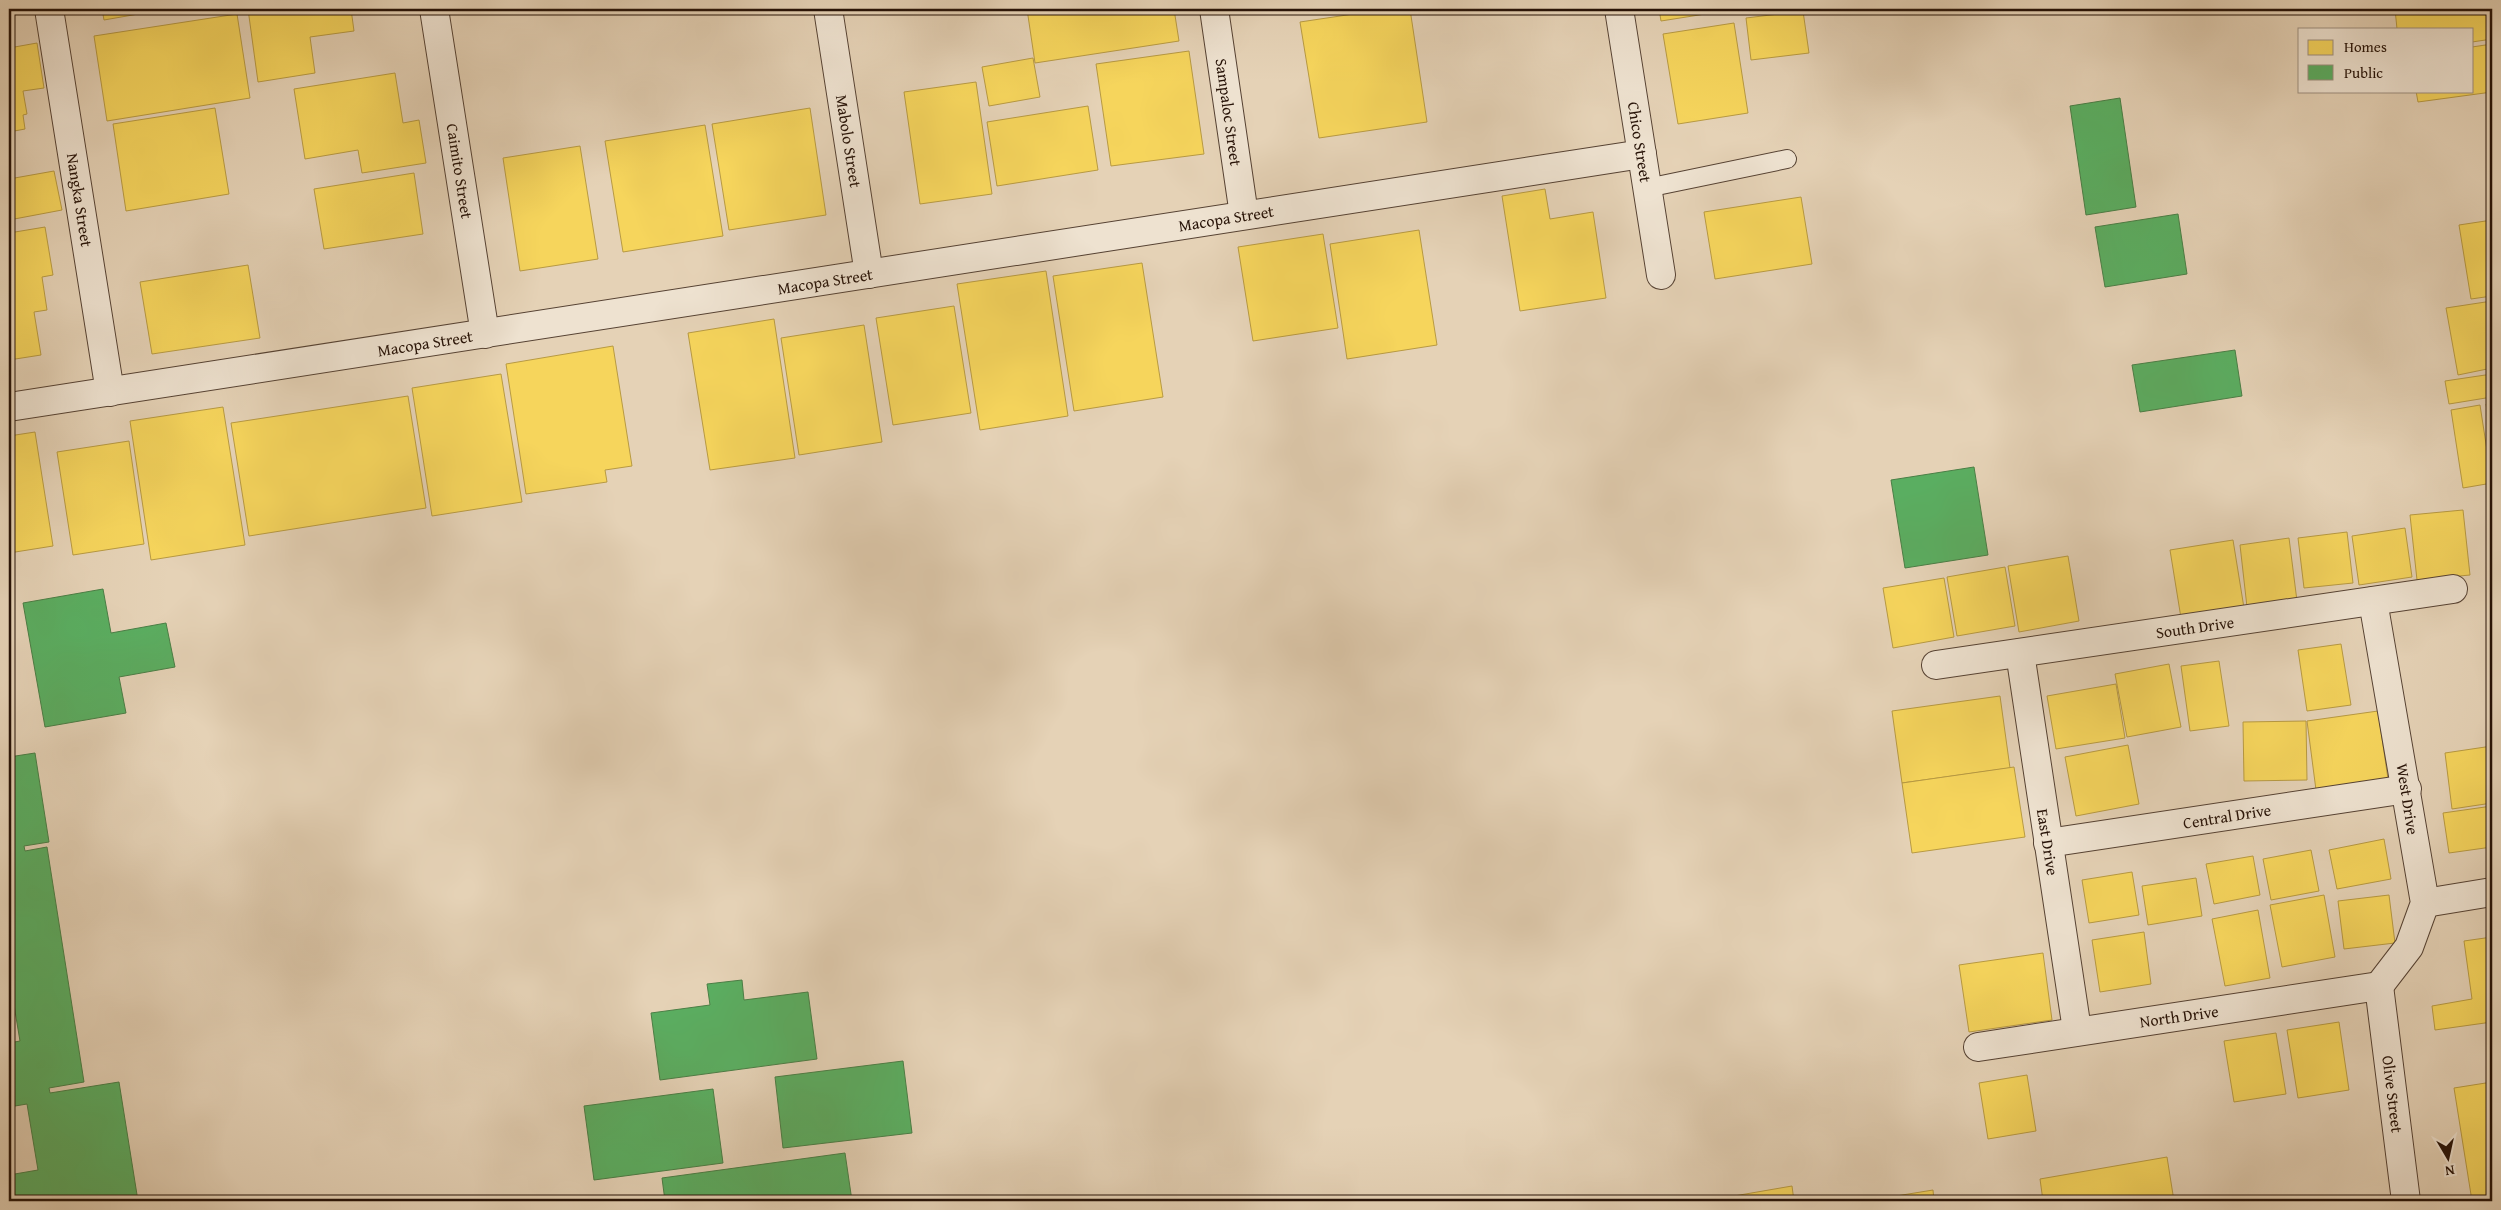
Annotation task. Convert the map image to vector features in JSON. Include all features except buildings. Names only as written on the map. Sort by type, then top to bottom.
[{"type":"street","name":"Nangka Street","points":[[49,9],[110,392]]},
{"type":"street","name":"Caimito Street","points":[[434,9],[485,334]]},
{"type":"street","name":"Mabolo Street","points":[[828,9],[870,274]]},
{"type":"street","name":"Sampaloc Street","points":[[1214,9],[1244,216]]},
{"type":"street","name":"Chico Street","points":[[1619,9],[1661,275]]},
{"type":"street","name":"Macopa Street","points":[[9,407],[1642,154]]},
{"type":"street","name":"South Drive","points":[[1936,666],[2453,589]]},
{"type":"street","name":"West Drive","points":[[2373,601],[2407,789],[2425,903],[2409,947],[2379,986]]},
{"type":"street","name":"East Drive","points":[[2020,653],[2078,1030]]},
{"type":"street","name":"Central Drive","points":[[2048,843],[2407,789]]},
{"type":"street","points":[[2425,903],[2492,892]]},
{"type":"street","name":"North Drive","points":[[1978,1047],[2078,1030],[2379,986]]},
{"type":"street","name":"Olive Street","points":[[2379,986],[2406,1201]]},
{"type":"lane","points":[[1647,188],[1787,159]]}]
